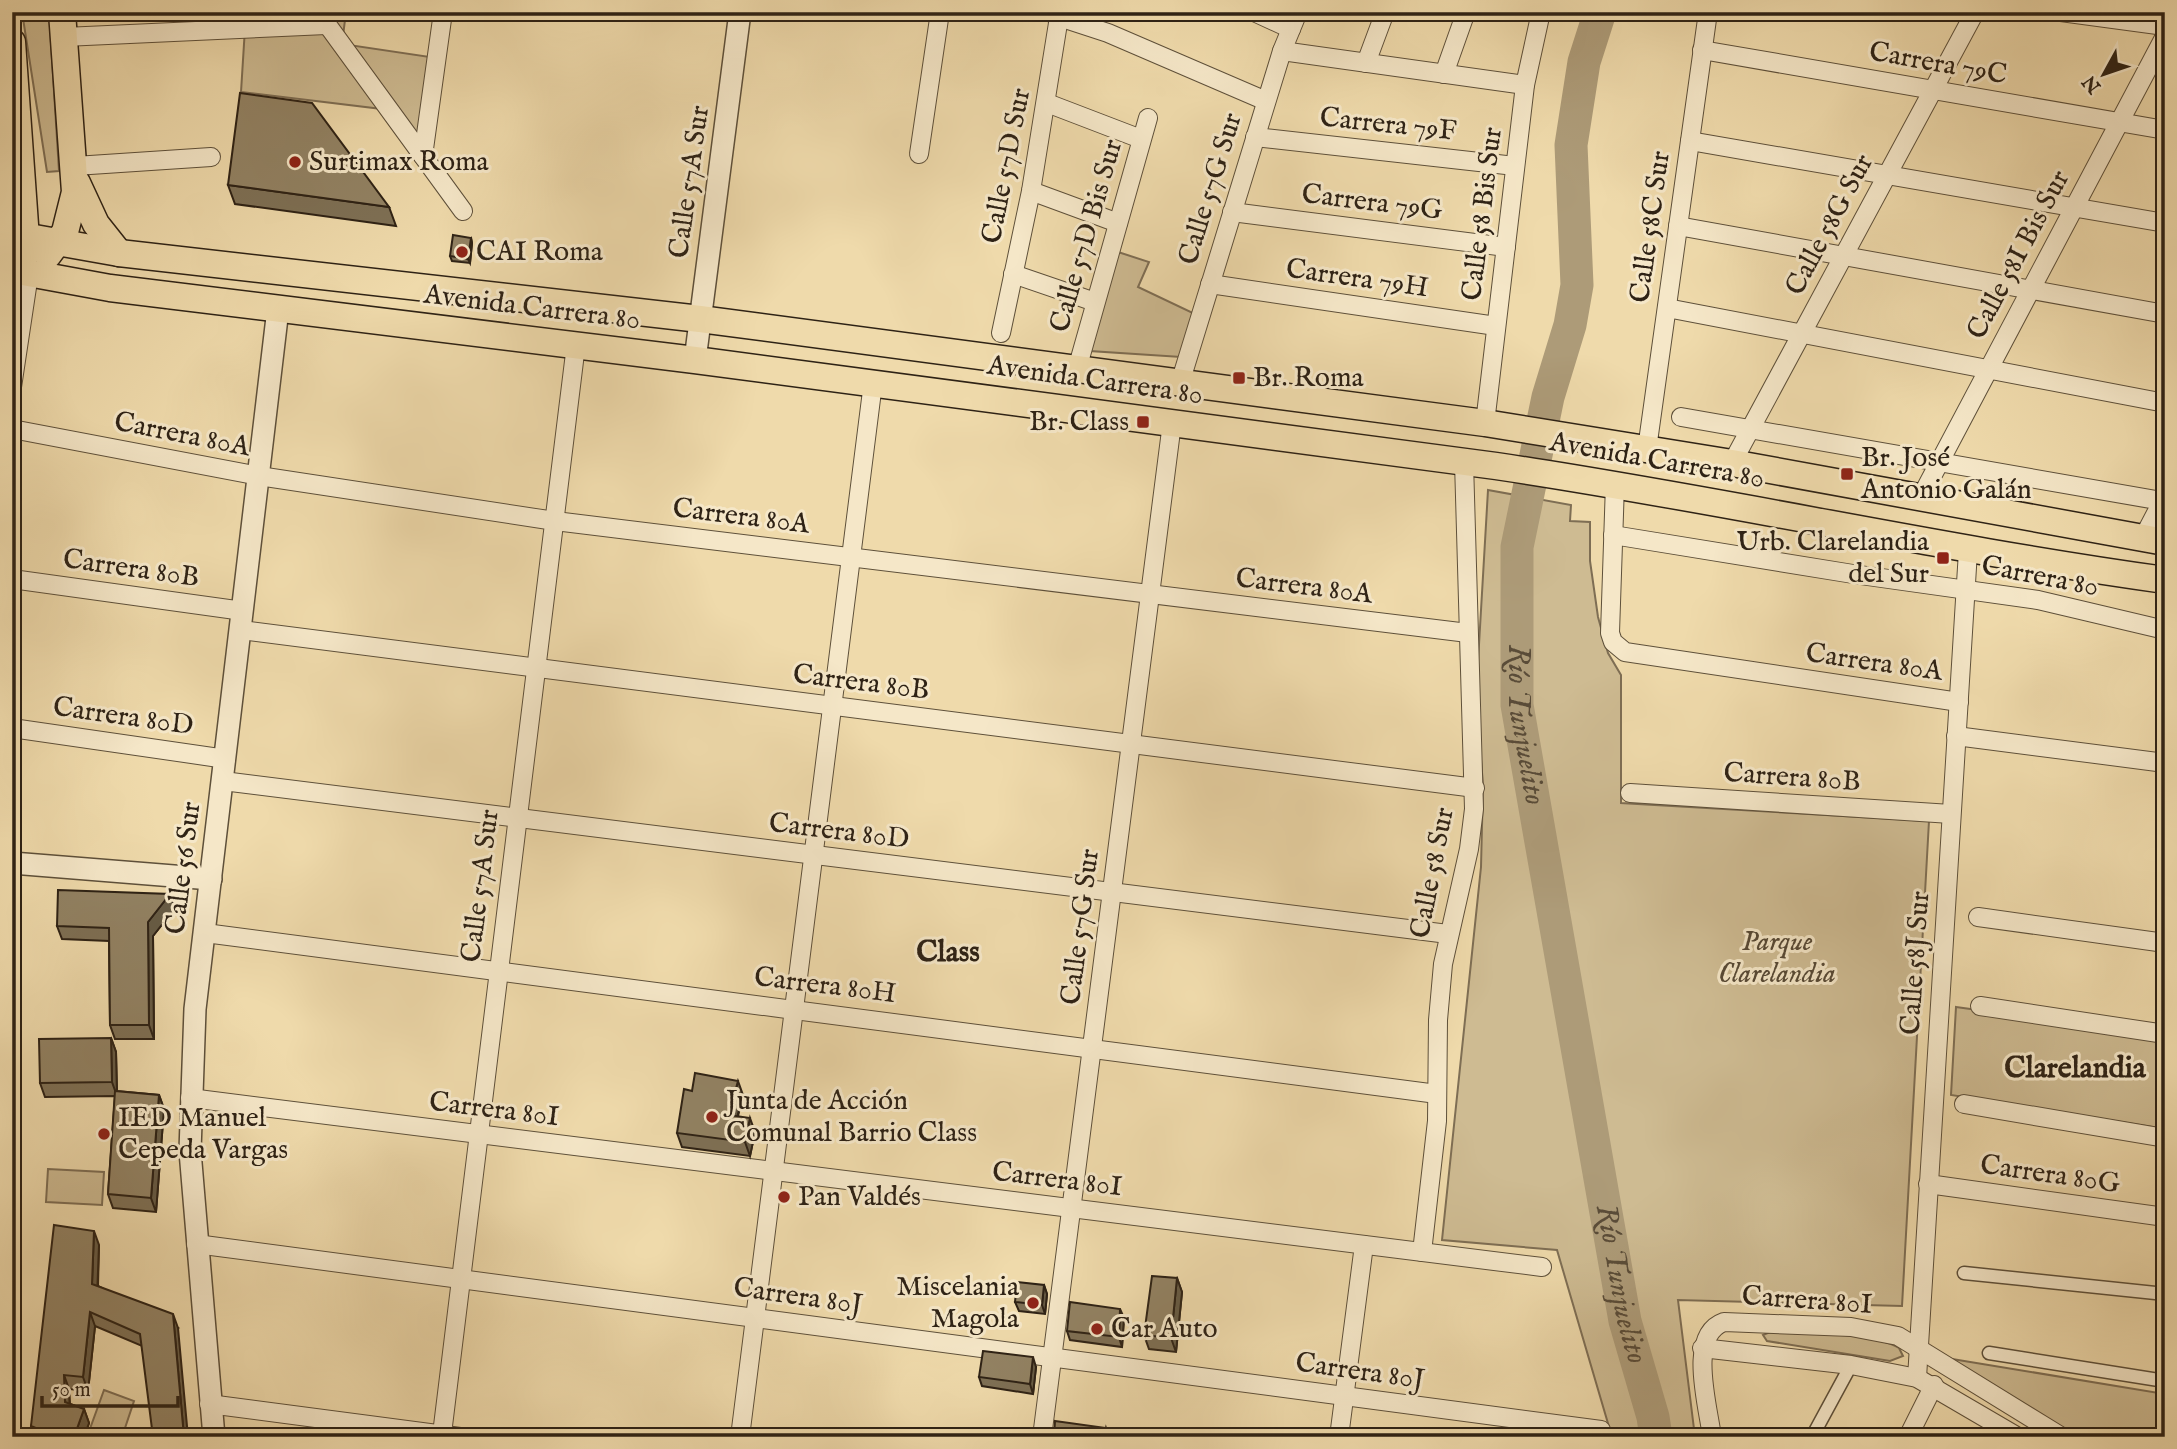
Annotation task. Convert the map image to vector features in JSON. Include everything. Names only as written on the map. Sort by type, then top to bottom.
[{"type":"main road","points":[[20,272],[59,244],[73,208],[75,171],[63,25]]},
{"type":"main road","points":[[12,42],[20,272]]},
{"type":"main road","points":[[75,171],[96,224],[119,253]]},
{"type":"main road","name":"Avenida Carrera 80","points":[[19,235],[119,253],[700,319],[1492,424],[1732,463],[2153,541]]},
{"type":"main road","name":"Avenida Carrera 80","points":[[20,272],[278,309],[695,359],[1464,461],[1615,484],[1968,551],[2165,580]]},
{"type":"street","points":[[423,156],[443,12]]},
{"type":"street","name":"Calle 57A Sur","points":[[695,359],[740,12]]},
{"type":"street","points":[[919,154],[940,12]]},
{"type":"street","points":[[1255,12],[1291,29]]},
{"type":"street","name":"Calle 57G Sur","points":[[1180,383],[1266,101],[1298,12]]},
{"type":"street","points":[[1366,63],[1385,12]]},
{"type":"street","points":[[1444,74],[1466,12]]},
{"type":"street","name":"Calle 58 Bis Sur","points":[[1492,424],[1496,326],[1515,166],[1525,85],[1541,12]]},
{"type":"street","name":"Calle 58C Sur","points":[[1647,449],[1707,12]]},
{"type":"street","name":"Calle 58G Sur","points":[[1732,463],[1975,12]]},
{"type":"street","points":[[2062,12],[2113,16],[2165,26]]},
{"type":"street","points":[[1055,15],[1108,33],[1266,101]]},
{"type":"street","name":"Calle 57D Sur","points":[[1001,333],[1047,103],[1055,15]]},
{"type":"street","points":[[63,25],[322,18],[463,211]]},
{"type":"street","name":"Calle 58I Bis Sur","points":[[1920,499],[2165,36]]},
{"type":"street","name":"Carrera 79C","points":[[1702,50],[2165,130]]},
{"type":"street","points":[[1282,51],[1525,85]]},
{"type":"street","points":[[1047,103],[1141,139]]},
{"type":"street","name":"Calle 57D Bis Sur","points":[[1077,369],[1147,118]]},
{"type":"street","name":"Carrera 79F","points":[[1255,137],[1515,166]]},
{"type":"street","points":[[1690,141],[2165,223]]},
{"type":"street","points":[[75,171],[211,157]]},
{"type":"street","points":[[1031,191],[1118,223]]},
{"type":"street","name":"Carrera 79G","points":[[1232,212],[1506,247]]},
{"type":"street","points":[[1678,226],[2165,314]]},
{"type":"street","points":[[12,387],[20,272]]},
{"type":"street","points":[[1013,274],[1095,302]]},
{"type":"street","name":"Carrera 79H","points":[[1210,284],[1496,326]]},
{"type":"street","points":[[1667,308],[2165,402]]},
{"type":"street","name":"Calle 56 Sur","points":[[214,1437],[196,1244],[190,1098],[195,1009],[278,309]]},
{"type":"street","name":"Calle 57A Sur","points":[[451,1436],[461,1279],[576,345]]},
{"type":"street","points":[[740,1437],[873,383]]},
{"type":"street","points":[[1681,416],[2163,498],[2153,541]]},
{"type":"street","name":"Calle 57G Sur","points":[[1042,1437],[1172,423]]},
{"type":"street","name":"Carrera 80A","points":[[12,429],[259,476],[555,521],[1468,634]]},
{"type":"street","name":"Calle 58 Sur","points":[[1422,1252],[1437,1094],[1437,1020],[1448,934],[1469,849],[1475,788],[1464,461]]},
{"type":"street","points":[[1613,535],[1615,484]]},
{"type":"street","name":"Carrera 80A","points":[[1613,535],[1610,633],[1618,646],[1639,654],[1959,702]]},
{"type":"street","name":"Carrera 80","points":[[1613,535],[1853,575],[2038,600],[2165,630]]},
{"type":"street","name":"Calle 58J Sur","points":[[1908,1437],[1926,1381],[1919,1349],[1968,551]]},
{"type":"street","name":"Carrera 80B","points":[[12,579],[536,668],[1475,788]]},
{"type":"street","name":"Carrera 80D","points":[[12,728],[226,759]]},
{"type":"street","points":[[1956,736],[2165,763]]},
{"type":"street","name":"Carrera 80D","points":[[223,781],[1448,934]]},
{"type":"street","name":"Carrera 80B","points":[[1629,793],[1951,814]]},
{"type":"street","points":[[12,863],[211,879]]},
{"type":"street","points":[[1978,917],[2165,943]]},
{"type":"street","name":"Carrera 80H","points":[[205,933],[1437,1094]]},
{"type":"street","points":[[1980,1006],[2165,1034]]},
{"type":"street","name":"Carrera 80I","points":[[190,1098],[1542,1266]]},
{"type":"street","points":[[1964,1104],[2165,1138]]},
{"type":"street","name":"Carrera 80G","points":[[1928,1184],[2165,1217]]},
{"type":"street","name":"Carrera 80J","points":[[196,1244],[1601,1430]]},
{"type":"street","points":[[1339,1437],[1364,1245]]},
{"type":"street","points":[[1964,1273],[2165,1294]]},
{"type":"street","name":"Carrera 80I","points":[[2006,1434],[1926,1381],[1851,1365],[1702,1349],[1708,1332],[1724,1322],[1870,1329],[1898,1336],[2062,1437]]},
{"type":"street","points":[[1702,1349],[1712,1437]]},
{"type":"street","points":[[1989,1353],[2165,1381]]},
{"type":"street","points":[[1812,1437],[1851,1365]]},
{"type":"street","points":[[209,1404],[451,1436]]},
{"type":"green space","points":[[22,12],[49,12],[59,171],[47,172]]},
{"type":"green space","points":[[318,12],[346,12],[342,44],[430,57],[419,140],[398,111],[241,92],[245,28],[326,24]]},
{"type":"green space","points":[[1118,252],[1149,262],[1138,287],[1195,314],[1181,357],[1090,351]]},
{"type":"green space","name":"Parque Clarelandia","points":[[1488,490],[1571,505],[1570,521],[1590,522],[1590,561],[1598,617],[1608,653],[1621,675],[1621,803],[1929,821],[1902,1306],[1678,1300],[1695,1437],[1612,1437],[1557,1250],[1442,1240],[1481,867],[1483,785],[1476,696]]},
{"type":"green space","points":[[1956,1007],[2165,1036],[2165,1129],[1951,1095]]},
{"type":"green space","points":[[48,1169],[104,1172],[102,1205],[46,1202]]},
{"type":"green space","points":[[1770,1332],[1837,1334],[1873,1339],[1899,1348],[1903,1356],[1890,1361],[1767,1341],[1763,1335]]},
{"type":"green space","points":[[1946,1358],[2165,1394],[2165,1433],[2163,1437],[2076,1437]]},
{"type":"green space","points":[[104,1390],[134,1401],[122,1437],[87,1437]]},
{"type":"building","name":"Surtimax Roma","points":[[240,93],[312,103],[389,207],[228,185]]},
{"type":"building","name":"CAI Roma","points":[[453,235],[471,238],[468,259],[450,256]]},
{"type":"building","points":[[58,890],[170,894],[148,922],[149,1025],[110,1025],[109,928],[57,926]]},
{"type":"building","points":[[111,1038],[112,1082],[40,1083],[39,1039]]},
{"type":"building","name":"Junta de Acción Comunal Barrio Class","points":[[695,1073],[738,1081],[729,1115],[750,1118],[745,1142],[677,1133],[684,1089],[692,1091]]},
{"type":"building","points":[[115,1091],[159,1095],[151,1198],[108,1194]]},
{"type":"building","points":[[54,1225],[94,1231],[92,1284],[173,1314],[184,1437],[153,1437],[140,1334],[90,1312],[83,1377],[64,1375],[65,1402],[84,1409],[74,1437],[57,1437],[31,1426]]},
{"type":"building","points":[[1152,1276],[1177,1278],[1171,1338],[1144,1335]]},
{"type":"building","points":[[1017,1282],[1044,1285],[1042,1305],[1015,1302]]},
{"type":"building","name":"Car Auto","points":[[1070,1302],[1120,1309],[1119,1337],[1067,1331]]},
{"type":"building","points":[[983,1351],[1033,1357],[1030,1384],[979,1377]]},
{"type":"building","points":[[1055,1421],[1106,1428],[1104,1437],[1054,1437]]},
{"type":"building","points":[[1160,1434],[1185,1436],[1185,1437],[1160,1437]]},
{"type":"waterway","name":"Río Tunjuelito","points":[[1600,12],[1584,62],[1571,145],[1577,285],[1570,325],[1548,397],[1517,547],[1517,705],[1625,1321],[1653,1417],[1656,1437]]},
{"type":"place","name":"Surtimax Roma","points":[[295,162]]},
{"type":"place","name":"CAI Roma","points":[[462,252]]},
{"type":"place","name":"Br. Roma","points":[[1239,378]]},
{"type":"place","name":"Br. Class","points":[[1143,422]]},
{"type":"place","name":"Br. José Antonio Galán","points":[[1847,474]]},
{"type":"place","name":"Urb. Clarelandia del Sur","points":[[1943,558]]},
{"type":"place","name":"Junta de Acción Comunal Barrio Class","points":[[712,1117]]},
{"type":"place","name":"IED Manuel Cepeda Vargas","points":[[104,1134]]},
{"type":"place","name":"Pan Valdés","points":[[784,1197]]},
{"type":"place","name":"Miscelania Magola","points":[[1033,1303]]},
{"type":"place","name":"Car Auto","points":[[1097,1329]]},
{"type":"district","name":"Class","points":[[948,953]]},
{"type":"district","name":"Clarelandia","points":[[2075,1069]]}]
